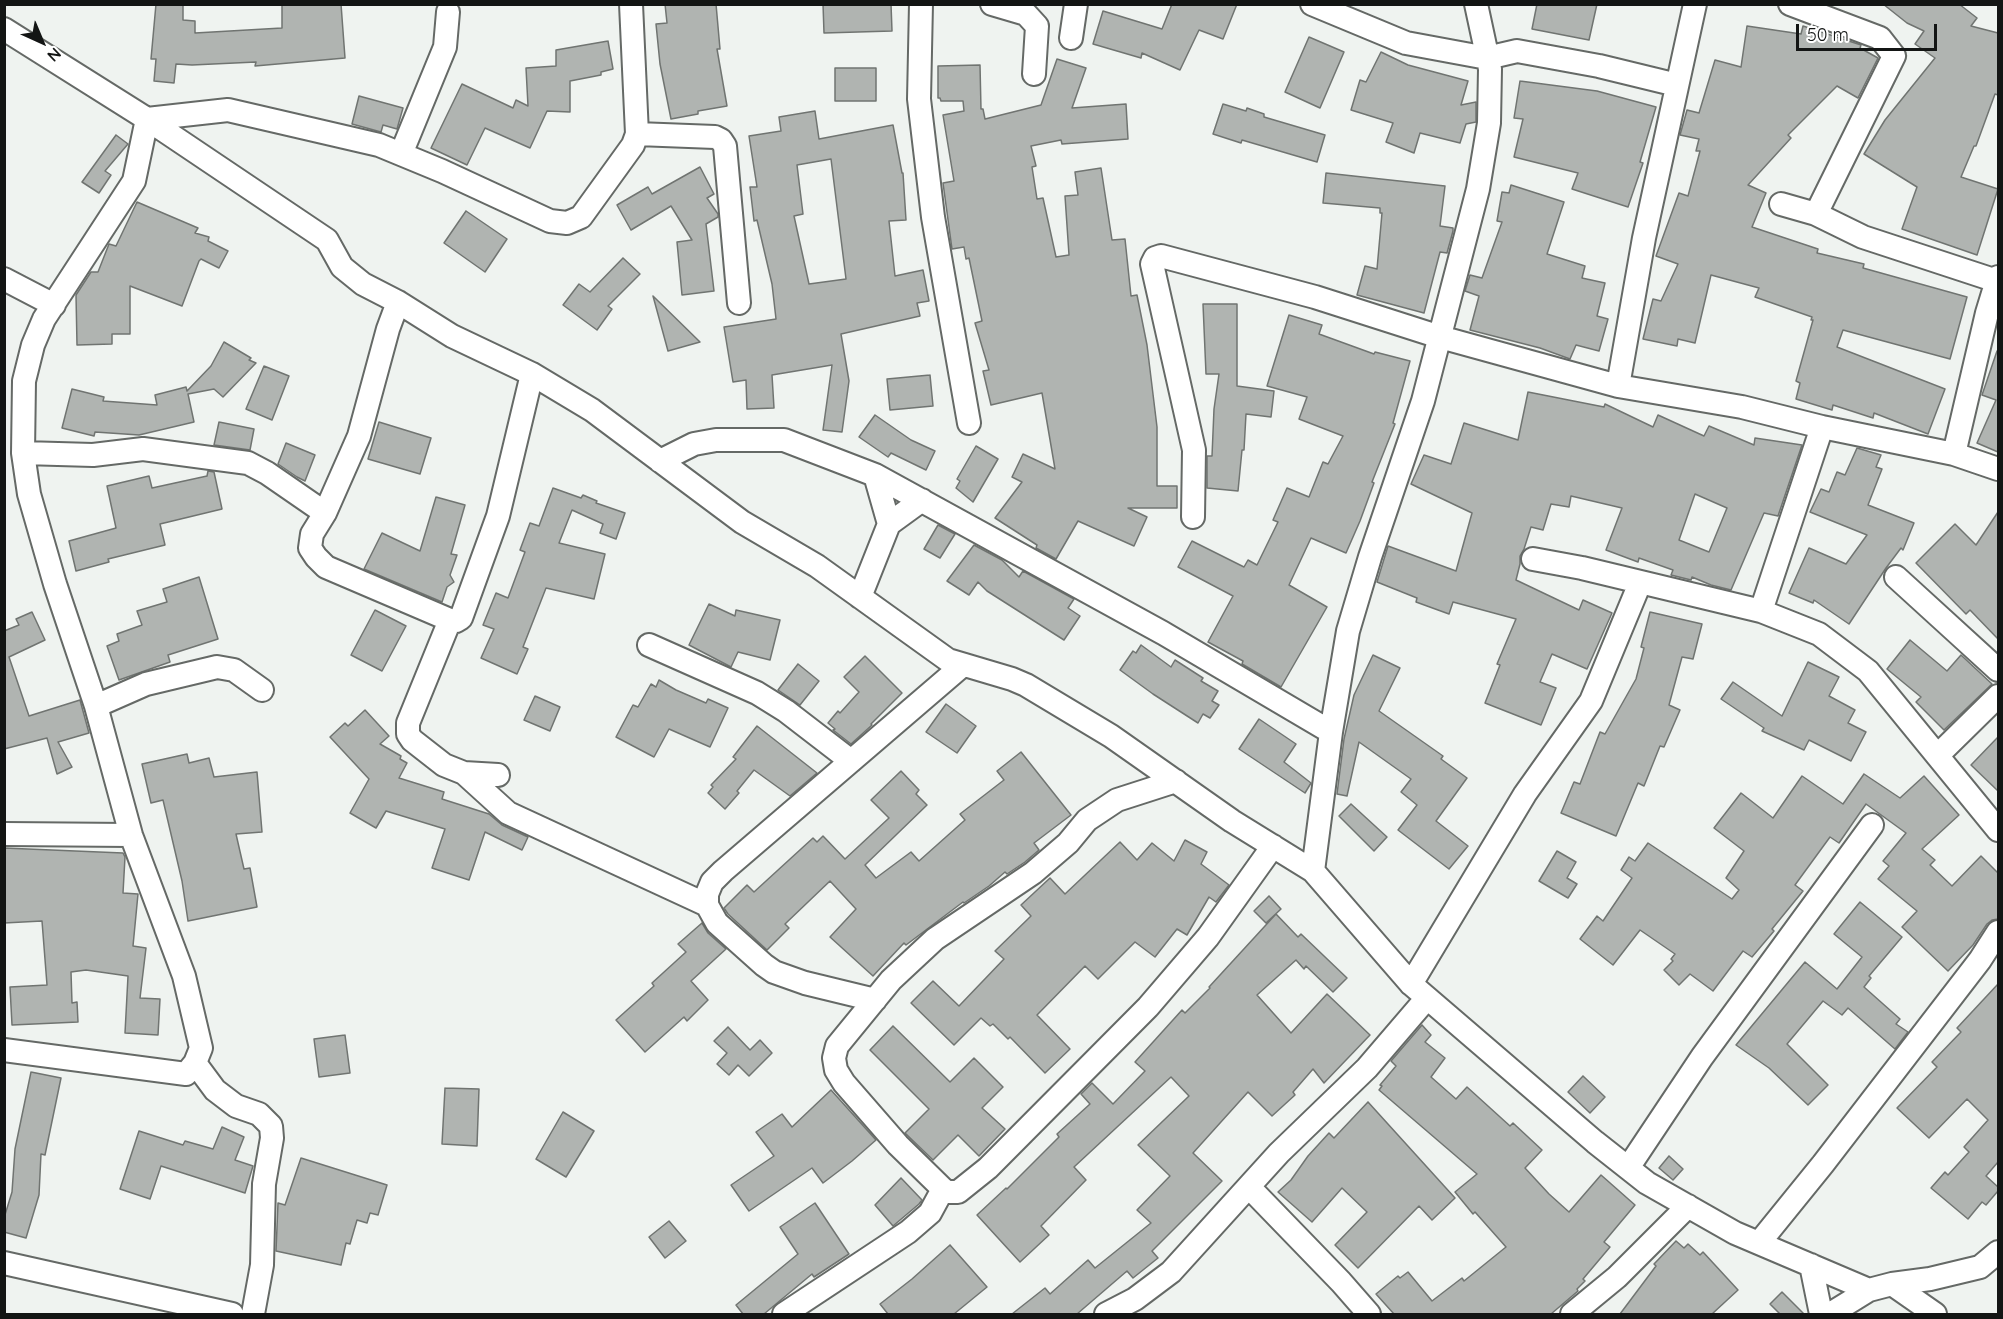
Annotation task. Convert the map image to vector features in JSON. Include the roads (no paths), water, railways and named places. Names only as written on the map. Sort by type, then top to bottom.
[{"type":"street","points":[[147,119],[228,110],[379,145],[550,221],[567,223],[581,217],[633,145],[637,134],[631,4]]},
{"type":"street","points":[[921,4],[919,99],[933,217],[969,423]]},
{"type":"street","points":[[992,4],[1026,14],[1036,26],[1034,74]]},
{"type":"street","points":[[1071,38],[1076,4]]},
{"type":"street","points":[[1312,4],[1406,43],[1488,58],[1517,51],[1599,66],[1677,85]]},
{"type":"street","points":[[1313,871],[1331,732],[1348,631],[1370,557],[1423,401],[1478,189],[1489,123],[1490,69],[1476,4]]},
{"type":"street","points":[[1618,386],[1644,238],[1695,4]]},
{"type":"street","points":[[1790,4],[1880,38],[1894,56],[1816,214]]},
{"type":"street","points":[[401,154],[446,46],[448,12]]},
{"type":"street","points":[[4,29],[147,119],[327,240],[342,267],[363,284],[398,302],[452,336],[532,374],[592,410],[742,522],[817,566],[948,660],[1026,685],[1111,736],[1232,821],[1313,871],[1420,991],[1647,1183],[1735,1233],[1869,1290]]},
{"type":"street","points":[[6,1046],[186,1074],[195,1063],[201,1048],[184,976],[131,835],[96,706],[55,584],[29,494],[23,453],[24,381],[33,345],[44,319],[134,181],[147,119]]},
{"type":"street","points":[[637,134],[716,137],[725,146],[739,303]]},
{"type":"street","points":[[1780,204],[1816,214],[1863,237],[1998,279],[1987,313],[1954,454]]},
{"type":"street","points":[[1193,517],[1194,450],[1152,264],[1155,258],[1161,256],[1315,297],[1440,337],[1618,386],[1742,407],[1822,427],[1954,454],[1998,470]]},
{"type":"street","points":[[4,279],[54,305]]},
{"type":"street","points":[[398,302],[388,329],[359,436],[325,513],[312,534],[310,548],[326,567],[450,620],[456,621],[461,618],[498,516],[532,374]]},
{"type":"street","points":[[1761,611],[1822,427]]},
{"type":"street","points":[[660,461],[694,444],[716,440],[784,440],[875,475],[1163,633],[1331,732]]},
{"type":"street","points":[[23,453],[93,455],[143,449],[248,463],[267,472],[325,513]]},
{"type":"street","points":[[875,475],[890,524]]},
{"type":"street","points":[[860,597],[890,524],[922,500]]},
{"type":"street","points":[[1533,559],[1582,568],[1761,611],[1819,634],[1868,671],[1998,830]]},
{"type":"street","points":[[1896,577],[1998,670]]},
{"type":"street","points":[[1106,1314],[1139,1307],[1279,1154],[1367,1068],[1420,991],[1525,794],[1591,701],[1640,583]]},
{"type":"street","points":[[450,620],[408,723],[408,734],[412,740],[444,765],[464,773],[498,775]]},
{"type":"street","points":[[648,645],[757,693],[786,711],[850,761]]},
{"type":"street","points":[[935,650],[941,684]]},
{"type":"street","points":[[874,1000],[805,983],[774,972],[717,923],[707,905],[707,894],[712,882],[723,871],[963,665]]},
{"type":"street","points":[[96,706],[146,684],[217,667],[234,670],[262,690]]},
{"type":"street","points":[[1938,754],[1998,696]]},
{"type":"street","points":[[464,773],[508,813],[707,905]]},
{"type":"street","points":[[1176,782],[1117,800],[1087,820],[1068,843],[1033,873],[935,939],[891,980],[837,1046],[834,1058],[836,1070],[844,1083],[898,1145],[946,1192],[958,1192],[988,1168],[1148,1007],[1208,937],[1273,846]]},
{"type":"street","points":[[1628,1168],[1702,1057],[1872,825]]},
{"type":"street","points":[[4,834],[131,835]]},
{"type":"street","points":[[1758,1243],[1823,1164],[1980,960],[1998,932]]},
{"type":"street","points":[[195,1063],[215,1090],[236,1106],[259,1114],[271,1126],[272,1138],[264,1184],[262,1265],[253,1314]]},
{"type":"street","points":[[1249,1187],[1369,1314]]},
{"type":"street","points":[[784,1314],[908,1232],[930,1213],[943,1189]]},
{"type":"street","points":[[1572,1314],[1617,1277],[1688,1206]]},
{"type":"street","points":[[1830,1314],[1869,1290],[1980,1267],[1998,1252]]},
{"type":"street","points":[[4,1263],[232,1314]]},
{"type":"street","points":[[1810,1265],[1821,1314]]},
{"type":"street","points":[[1892,1284],[1935,1314]]}]
